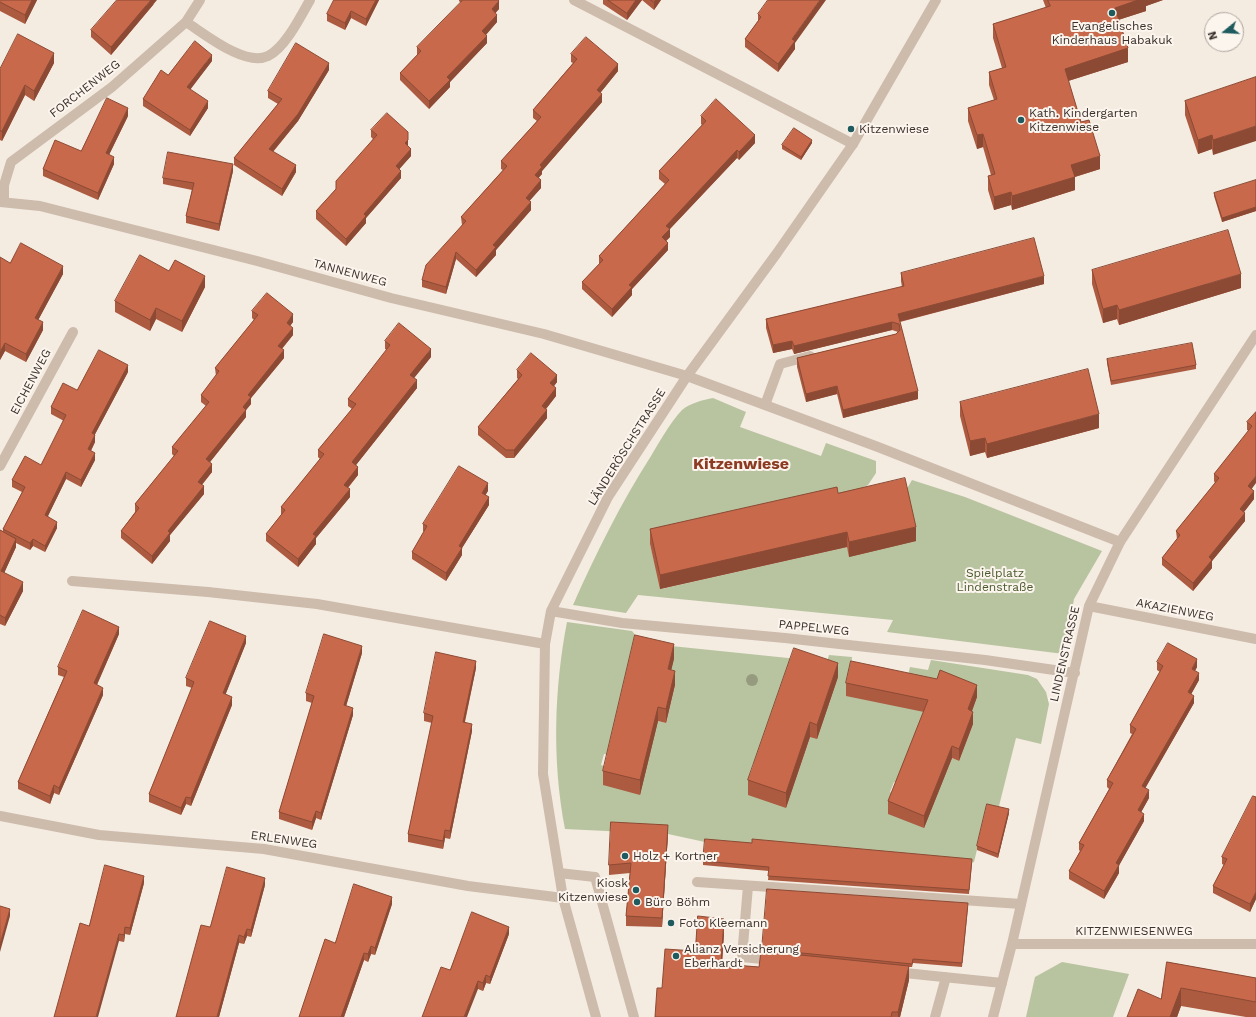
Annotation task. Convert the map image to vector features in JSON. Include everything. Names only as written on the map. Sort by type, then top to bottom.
[{"type":"street","name":"FORCHENWEG","points":[[2,201],[4,185],[11,162],[112,87],[186,22],[200,0]]},
{"type":"street","points":[[186,22],[235,53],[254,59],[268,56],[282,43],[310,0]]},
{"type":"street","points":[[574,0],[854,144]]},
{"type":"street","name":"LÄNDERÖSCHSTRASSE","points":[[596,1017],[563,898],[543,774],[545,644],[551,611],[608,497],[687,376],[854,144],[936,0]]},
{"type":"street","name":"TANNENWEG","points":[[2,201],[40,206],[391,298],[544,334],[687,376],[885,450],[1120,542]]},
{"type":"street","name":"EICHENWEG","points":[[0,466],[73,332]]},
{"type":"street","name":"LINDENSTRASSE","points":[[993,1017],[1012,944],[1089,606],[1120,542],[1256,335]]},
{"type":"street","points":[[765,406],[780,364],[818,354]]},
{"type":"street","points":[[72,581],[208,592],[317,604],[545,644]]},
{"type":"street","name":"AKAZIENWEG","points":[[1089,606],[1256,639]]},
{"type":"street","name":"PAPPELWEG","points":[[551,611],[622,623],[785,638],[985,660],[1075,672]]},
{"type":"street","name":"ERLENWEG","points":[[0,816],[99,835],[264,849],[468,886],[563,898]]},
{"type":"street","points":[[559,873],[595,877],[634,1017]]},
{"type":"street","points":[[697,882],[1021,904]]},
{"type":"street","points":[[748,886],[742,956],[781,960]]},
{"type":"street","name":"KITZENWIESENWEG","points":[[1012,944],[1256,944]]},
{"type":"street","points":[[884,971],[1002,983]]},
{"type":"street","points":[[935,1017],[946,977]]},
{"type":"green space","name":"Spielplatz Lindenstraße","points":[[713,398],[746,412],[740,427],[821,456],[826,443],[876,461],[876,473],[868,485],[837,501],[650,544],[661,589],[847,547],[850,557],[905,492],[912,480],[965,497],[1102,551],[1074,599],[1064,654],[887,632],[893,620],[638,595],[626,613],[573,605],[619,510],[669,426],[682,410],[689,405]]},
{"type":"green space","points":[[567,622],[632,631],[642,643],[827,662],[829,655],[852,657],[851,674],[901,707],[910,667],[928,670],[931,660],[1028,675],[1037,679],[1046,692],[1049,704],[1041,744],[1016,738],[998,810],[987,808],[974,862],[971,863],[705,842],[668,834],[565,829],[556,751],[557,699]],"holes":[[[674,659],[668,684],[675,686],[666,723],[658,721],[607,767],[601,765],[604,754],[609,755]],[[977,697],[968,722],[973,724],[959,761],[952,758],[896,795],[890,792],[894,782],[899,784]],[[830,702],[810,737],[786,808],[754,775],[750,773],[753,764],[759,766]]]},
{"type":"green space","points":[[1062,962],[1129,974],[1113,1017],[1026,1017],[1035,977]]},
{"type":"building","points":[[0,0],[32,0],[25,15],[0,2]]},
{"type":"building","points":[[117,0],[151,0],[111,47],[91,30]]},
{"type":"building","points":[[334,0],[376,0],[366,19],[351,11],[345,23],[327,14]]},
{"type":"building","points":[[463,0],[498,0],[499,1],[492,9],[497,15],[482,31],[487,36],[447,77],[450,80],[429,101],[400,73],[421,51],[417,47]]},
{"type":"building","points":[[608,0],[636,0],[627,13]]},
{"type":"building","points":[[768,0],[820,0],[792,39],[795,41],[778,64],[745,39],[761,17],[758,14]]},
{"type":"building","name":"Kath. Kindergarten Kitzenwiese","points":[[1048,0],[1138,0],[1115,8],[1128,48],[1065,69],[1081,122],[1089,120],[1100,156],[1071,165],[1075,177],[1012,196],[1011,192],[994,197],[988,176],[995,174],[983,134],[977,135],[968,108],[997,99],[989,72],[1006,67],[993,24],[1050,6]]},
{"type":"building","points":[[18,34],[54,53],[34,91],[25,85],[2,131],[0,131],[0,69]]},
{"type":"building","points":[[586,37],[618,64],[597,90],[602,94],[540,165],[542,167],[535,175],[541,180],[526,198],[531,202],[493,245],[496,247],[476,270],[456,252],[446,287],[422,280],[426,265],[466,221],[461,217],[507,166],[501,161],[541,117],[533,110],[577,59],[571,54]]},
{"type":"building","points":[[195,41],[212,55],[187,87],[208,101],[190,130],[143,99],[161,70],[168,75]]},
{"type":"building","points":[[296,43],[329,63],[298,114],[269,149],[296,165],[282,189],[234,158],[282,99],[268,91]]},
{"type":"building","points":[[1256,77],[1256,126],[1213,140],[1212,135],[1198,140],[1185,101]]},
{"type":"building","points":[[107,98],[128,108],[106,153],[114,157],[98,193],[43,169],[55,140],[81,151]]},
{"type":"building","points":[[716,99],[755,135],[739,152],[737,150],[666,226],[670,229],[662,237],[668,243],[629,285],[632,287],[612,309],[582,282],[603,260],[599,256],[669,180],[659,171],[706,121],[701,116]]},
{"type":"building","points":[[387,113],[408,132],[408,140],[405,143],[411,149],[396,166],[401,171],[364,214],[366,216],[346,239],[316,211],[336,189],[336,181],[377,135],[371,130]]},
{"type":"building","points":[[794,128],[812,140],[801,157],[782,145]]},
{"type":"building","points":[[168,152],[233,164],[219,224],[186,216],[194,183],[163,178]]},
{"type":"building","points":[[1256,180],[1256,207],[1222,218],[1214,193]]},
{"type":"building","points":[[1228,230],[1241,274],[1119,310],[1117,305],[1103,309],[1092,270]]},
{"type":"building","points":[[1034,238],[1044,276],[898,314],[918,391],[843,410],[837,386],[806,394],[797,358],[896,334],[900,330],[899,324],[892,322],[794,346],[792,341],[773,345],[766,319],[904,286],[901,273]]},
{"type":"building","points":[[21,243],[63,266],[35,318],[43,322],[26,354],[5,343],[0,352],[0,257],[10,263]]},
{"type":"building","points":[[140,255],[169,271],[175,260],[205,276],[182,321],[156,308],[150,320],[115,301]]},
{"type":"building","points":[[267,293],[293,314],[287,323],[293,328],[278,346],[284,350],[248,395],[251,397],[243,407],[246,410],[206,459],[212,464],[198,482],[204,486],[168,531],[170,533],[152,556],[121,531],[139,508],[135,504],[178,451],[172,447],[209,402],[201,395],[219,371],[215,368],[258,315],[252,311]]},
{"type":"building","points":[[399,323],[431,349],[410,375],[417,380],[352,462],[358,467],[344,485],[350,489],[313,534],[316,536],[298,559],[266,534],[285,510],[281,507],[324,454],[318,450],[356,404],[348,399],[390,345],[385,341]]},
{"type":"building","points":[[1192,343],[1196,365],[1111,381],[1107,359]]},
{"type":"building","points":[[99,350],[128,365],[92,433],[95,435],[88,449],[95,453],[81,480],[66,472],[45,515],[57,522],[45,546],[33,539],[30,543],[3,529],[25,487],[12,480],[25,456],[41,465],[66,415],[51,407],[63,383],[77,390]]},
{"type":"building","points":[[531,353],[557,375],[550,383],[556,388],[542,406],[547,410],[514,450],[506,450],[478,427],[522,375],[517,370]]},
{"type":"building","points":[[1088,369],[1099,414],[987,444],[985,438],[970,441],[960,402]]},
{"type":"building","points":[[1256,412],[1256,476],[1248,486],[1254,491],[1240,509],[1245,513],[1209,557],[1212,560],[1193,583],[1162,558],[1180,535],[1176,531],[1219,478],[1214,474],[1252,426],[1247,422]]},
{"type":"building","points":[[459,466],[488,483],[482,493],[489,497],[459,546],[462,548],[446,573],[412,552],[427,526],[423,524]]},
{"type":"building","points":[[905,478],[916,527],[849,542],[847,532],[660,575],[650,529],[837,487],[838,493]]},
{"type":"building","points":[[0,530],[16,539],[1,571],[23,582],[5,618],[0,615]]},
{"type":"building","points":[[83,610],[119,627],[94,683],[103,688],[59,788],[54,785],[50,796],[18,782],[67,671],[58,667]]},
{"type":"building","points":[[210,621],[246,636],[223,693],[232,697],[191,798],[186,797],[181,808],[149,794],[194,682],[186,678]]},
{"type":"building","points":[[324,634],[362,646],[344,705],[353,708],[321,813],[316,811],[312,822],[279,812],[314,696],[306,693]]},
{"type":"building","points":[[635,635],[674,644],[668,669],[675,671],[666,709],[658,707],[640,780],[603,771]]},
{"type":"building","points":[[1168,643],[1197,659],[1192,669],[1199,673],[1188,692],[1194,696],[1142,786],[1149,790],[1138,810],[1144,814],[1116,863],[1119,865],[1104,891],[1069,871],[1084,845],[1079,843],[1113,783],[1107,780],[1136,729],[1130,725],[1163,666],[1157,662]]},
{"type":"building","points":[[794,648],[838,663],[817,725],[810,722],[786,793],[748,780]]},
{"type":"building","points":[[436,652],[476,661],[463,722],[472,724],[450,831],[445,830],[443,841],[408,834],[433,716],[424,713]]},
{"type":"building","points":[[851,661],[937,679],[940,670],[977,685],[968,709],[973,712],[959,749],[952,746],[924,816],[888,801],[928,700],[846,683]]},
{"type":"building","points":[[1253,796],[1256,797],[1256,892],[1250,904],[1213,886],[1227,859],[1222,857]]},
{"type":"building","points":[[987,804],[1009,809],[998,854],[977,846]]},
{"type":"building","points":[[611,822],[668,825],[662,918],[626,916],[631,863],[609,865]]},
{"type":"building","points":[[705,839],[752,843],[752,839],[972,859],[969,890],[768,876],[769,867],[703,861]]},
{"type":"building","points":[[105,865],[144,876],[130,928],[125,927],[124,935],[119,934],[96,1017],[54,1017],[80,923],[89,926]]},
{"type":"building","points":[[227,867],[265,878],[251,930],[247,929],[244,937],[239,935],[217,1017],[176,1017],[201,925],[210,927]]},
{"type":"building","points":[[354,884],[392,897],[375,948],[371,946],[368,954],[364,953],[341,1017],[299,1017],[325,939],[335,943]]},
{"type":"building","points":[[767,889],[968,903],[962,963],[913,959],[912,964],[762,949]]},
{"type":"building","points":[[0,906],[10,909],[0,944]]},
{"type":"building","points":[[472,912],[509,927],[490,977],[486,975],[483,983],[478,981],[464,1017],[422,1017],[441,967],[450,970]]},
{"type":"building","points":[[698,916],[724,919],[721,964],[759,967],[761,951],[909,966],[898,1012],[892,1012],[891,1017],[655,1017],[657,988],[662,988],[665,949],[695,951]]},
{"type":"building","points":[[1167,962],[1256,978],[1256,1002],[1181,988],[1170,1017],[1127,1017],[1138,989],[1161,999]]},
{"type":"place","name":"Evangelisches Kinderhaus Habakuk","points":[[1112,13]]},
{"type":"place","name":"Kath. Kindergarten Kitzenwiese","points":[[1021,120]]},
{"type":"place","name":"Kitzenwiese","points":[[851,129]]},
{"type":"place","name":"Holz + Kortner","points":[[625,856]]},
{"type":"place","name":"Kiosk Kitzenwiese","points":[[636,890]]},
{"type":"place","name":"Büro Böhm","points":[[637,902]]},
{"type":"place","name":"Foto Kleemann","points":[[671,923]]},
{"type":"place","name":"Alianz Versicherung Eberhardt","points":[[676,956]]},
{"type":"district","name":"Kitzenwiese","points":[[741,464]]}]
